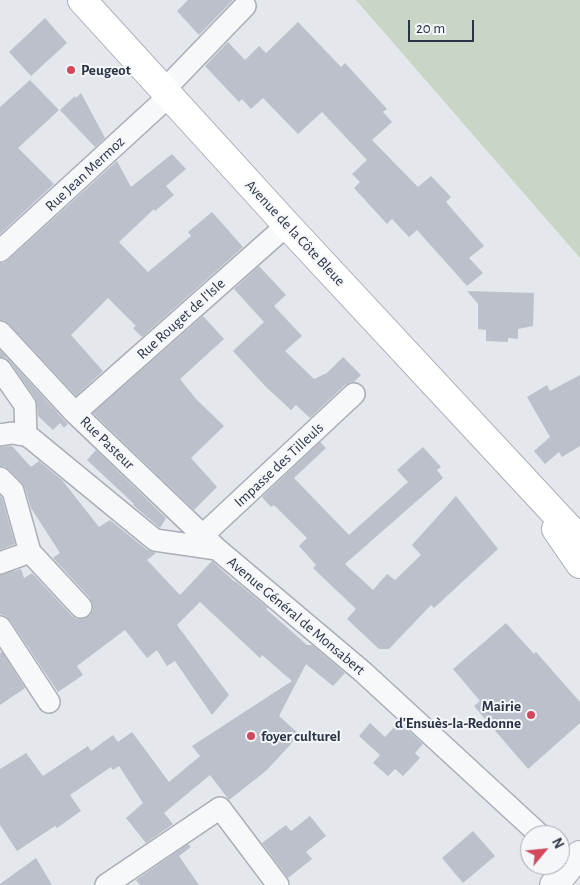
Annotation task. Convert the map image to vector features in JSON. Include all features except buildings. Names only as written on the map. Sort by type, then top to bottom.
[{"type":"main road","name":"Avenue de la Côte Bleue","points":[[82,0],[580,540]]},
{"type":"main road","name":"Avenue de la Côte Bleue","points":[[509,465],[580,564]]},
{"type":"street","name":"Rue Jean Mermoz","points":[[0,252],[167,93],[245,6]]},
{"type":"street","name":"Rue Rouget de l'Isle","points":[[75,412],[288,225]]},
{"type":"street","name":"Rue Pasteur","points":[[0,332],[75,412],[210,542]]},
{"type":"street","points":[[0,369],[25,405],[26,435],[12,433],[0,435]]},
{"type":"street","name":"Impasse des Tilleuls","points":[[210,542],[354,394]]},
{"type":"street","name":"Avenue Général de Monsabert","points":[[26,435],[155,540],[210,542],[363,672],[529,825]]},
{"type":"street","points":[[0,478],[13,491],[30,552],[81,607]]},
{"type":"street","points":[[0,562],[30,552]]},
{"type":"street","points":[[0,627],[49,702]]},
{"type":"street","points":[[106,885],[220,808],[278,885]]},
{"type":"street","points":[[554,885],[573,860]]},
{"type":"green space","points":[[356,0],[580,0],[580,258]]},
{"type":"place","name":"Peugeot","points":[[71,70]]},
{"type":"place","name":"Mairie d'Ensuès-la-Redonne","points":[[531,715]]},
{"type":"place","name":"foyer culturel","points":[[251,736]]}]
